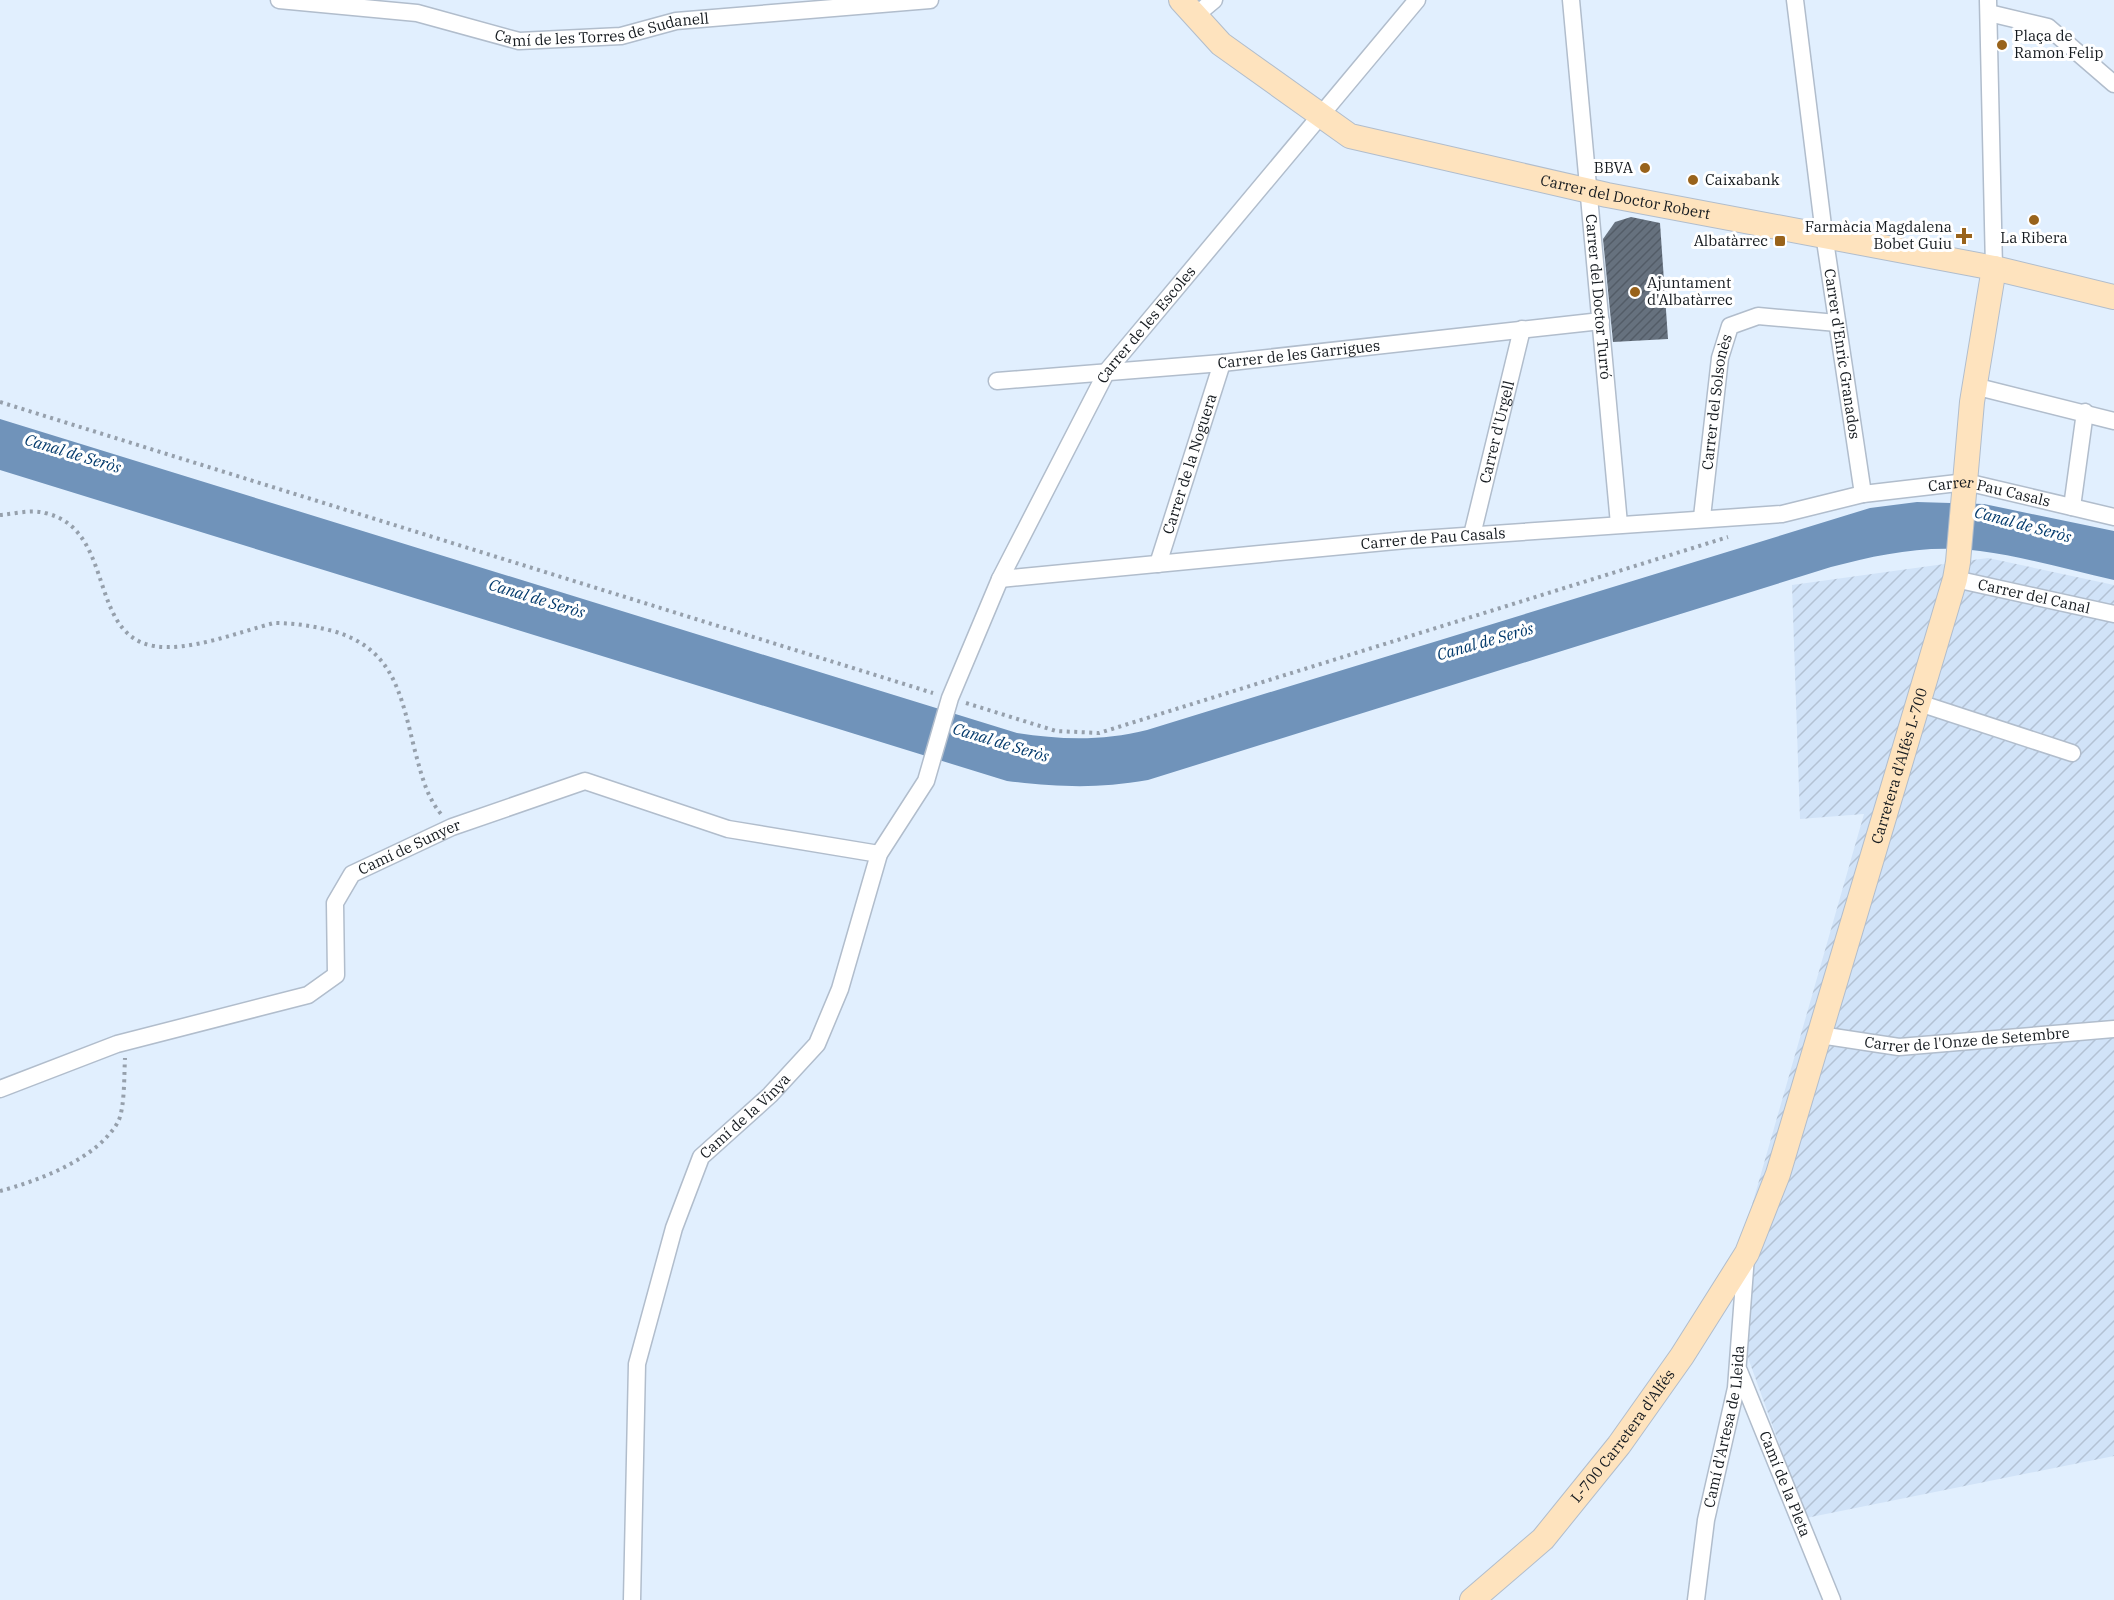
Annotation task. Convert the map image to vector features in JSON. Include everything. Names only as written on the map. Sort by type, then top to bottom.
[{"type":"street","name":"Camí de les Torres de Sudanell","points":[[279,0],[417,13],[519,41],[621,36],[676,21],[921,0]]},
{"type":"street","name":"Carrer de les Escoles","points":[[930,765],[950,698],[1000,579],[1107,371],[1417,0]]},
{"type":"street","name":"Carrer del Doctor Turró","points":[[1571,0],[1619,524]]},
{"type":"street","name":"Carrer d'Enric Granados","points":[[1796,0],[1824,234],[1863,494]]},
{"type":"street","name":"Carrer del Doctor Robert","points":[[1197,5],[1221,44],[1350,136],[1589,191],[1994,268],[2114,297]]},
{"type":"street","points":[[1994,268],[1989,6],[2048,27],[2114,84]]},
{"type":"street","name":"Carretera d'Alfés L-700","points":[[1747,1252],[1778,1174],[1957,571],[1974,386],[1994,268]]},
{"type":"street","name":"Carrer del Solsonès","points":[[1702,517],[1720,358],[1730,326],[1758,316],[1837,323]]},
{"type":"street","name":"Carrer de les Garrigues","points":[[996,381],[1222,363],[1601,321]]},
{"type":"street","name":"Carrer d'Urgell","points":[[1472,535],[1522,329]]},
{"type":"street","name":"Carrer de la Noguera","points":[[1158,564],[1222,363]]},
{"type":"street","points":[[1974,386],[2114,421]]},
{"type":"street","points":[[2072,507],[2085,412]]},
{"type":"street","name":"Carrer Pau Casals","points":[[1863,494],[1966,482],[2114,517]]},
{"type":"street","name":"Carrer de Pau Casals","points":[[1000,579],[1472,535],[1702,517],[1782,514],[1863,494]]},
{"type":"street","name":"Carrer del Canal","points":[[1957,571],[2114,614]]},
{"type":"street","points":[[1917,702],[2072,753]]},
{"type":"street","name":"Camí de la Vinya","points":[[632,1600],[637,1364],[674,1228],[701,1157],[770,1095],[817,1044],[840,989],[879,854],[926,781],[930,765]]},
{"type":"street","name":"Camí de Sunyer","points":[[0,1089],[126,1042],[308,994],[336,975],[335,903],[352,874],[452,827],[585,781],[728,829],[879,854]]},
{"type":"street","name":"Carrer de l'Onze de Setembre","points":[[1820,1035],[1899,1047],[2114,1029]]},
{"type":"street","name":"Camí d'Artesa de Lleida","points":[[1696,1600],[1706,1520],[1736,1388],[1747,1252]]},
{"type":"street","name":"L-700 Carretera d'Alfés","points":[[1472,1600],[1543,1539],[1618,1444],[1682,1356],[1747,1252]]},
{"type":"street","name":"Camí de la Pleta","points":[[1738,1368],[1832,1600]]},
{"type":"path","points":[[0,402],[1056,731],[1099,733],[1733,535]]},
{"type":"path","points":[[0,515],[44,512],[69,524],[87,544],[113,615],[126,633],[139,642],[169,647],[274,623],[289,623],[347,635],[373,650],[392,675],[402,700],[422,777],[434,805],[452,827]]},
{"type":"path","points":[[0,1191],[65,1168],[107,1137],[119,1120],[126,1042]]},
{"type":"shaded area","points":[[1988,558],[2114,585],[2114,1456],[1806,1518],[1747,1355],[1742,1240],[1864,814],[1800,819],[1792,585]]},
{"type":"water","name":"Canal de Seròs","points":[[0,419],[1017,733],[1050,737],[1098,738],[1147,730],[1870,508],[1917,502],[1984,504],[2114,531],[2114,580],[2031,560],[1980,551],[1942,549],[1886,554],[1831,567],[1148,780],[1094,786],[1044,785],[1007,781],[0,470]]},
{"type":"building","name":"Ajuntament d'Albatàrrec","points":[[1631,217],[1660,223],[1668,339],[1613,342],[1603,239],[1615,222]]},
{"type":"place","name":"Plaça de Ramon Felip","points":[[2002,45]]},
{"type":"place","name":"BBVA","points":[[1645,168]]},
{"type":"place","name":"Caixabank","points":[[1693,180]]},
{"type":"place","name":"La Ribera","points":[[2034,220]]},
{"type":"place","name":"Farmàcia Magdalena Bobet Guiu","points":[[1964,236]]},
{"type":"place","name":"Albatàrrec","points":[[1780,241]]},
{"type":"place","name":"Ajuntament d'Albatàrrec","points":[[1635,292]]}]
